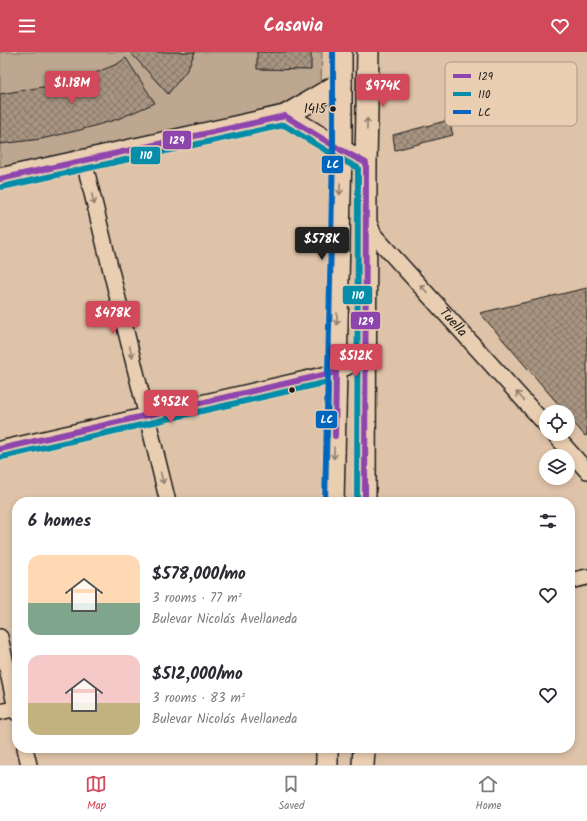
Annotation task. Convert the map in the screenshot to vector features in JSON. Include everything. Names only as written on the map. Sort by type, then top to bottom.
[{"type":"main road","points":[[333,497],[341,150],[341,52]]},
{"type":"main road","points":[[365,497],[366,163],[368,52]]},
{"type":"main road","points":[[0,179],[285,116],[341,83]]},
{"type":"main road","points":[[285,116],[341,150],[366,163]]},
{"type":"main road","points":[[327,753],[327,765]]},
{"type":"main road","points":[[363,765],[364,753]]},
{"type":"street","points":[[84,161],[167,497]]},
{"type":"street","name":"Tuella","points":[[366,216],[374,234],[539,418]]},
{"type":"street","points":[[0,449],[336,372],[365,359]]},
{"type":"street","points":[[560,441],[587,471]]},
{"type":"street","points":[[575,580],[587,577]]},
{"type":"street","points":[[0,637],[12,689]]},
{"type":"street","points":[[0,712],[12,711]]},
{"type":"street","points":[[26,753],[29,765]]},
{"type":"shaded area","points":[[0,52],[322,52],[321,82],[280,105],[0,171]]},
{"type":"building","points":[[130,52],[195,52],[187,70],[168,94]]},
{"type":"building","points":[[257,52],[311,52],[311,70],[257,69]]},
{"type":"building","points":[[126,58],[155,103],[118,119],[80,130],[41,139],[0,144],[0,94],[55,85],[90,75],[117,64]]},
{"type":"building","points":[[445,121],[445,126],[451,126],[453,135],[395,150],[393,135]]},
{"type":"building","points":[[587,288],[587,435],[585,436],[575,424],[575,405],[559,405],[480,313]]},
{"type":"transit line","name":"LC","points":[[325,497],[333,150],[333,52]]},
{"type":"transit line","name":"129","points":[[0,179],[285,116],[341,150],[366,163],[365,497]]},
{"type":"transit line","name":"110","points":[[2,187],[284,125],[358,168],[357,497]]},
{"type":"transit line","name":"129","points":[[0,449],[336,372],[335,436]]},
{"type":"transit line","name":"110","points":[[2,457],[328,382],[327,436]]},
{"type":"place","name":"1415","points":[[333,109]]}]
